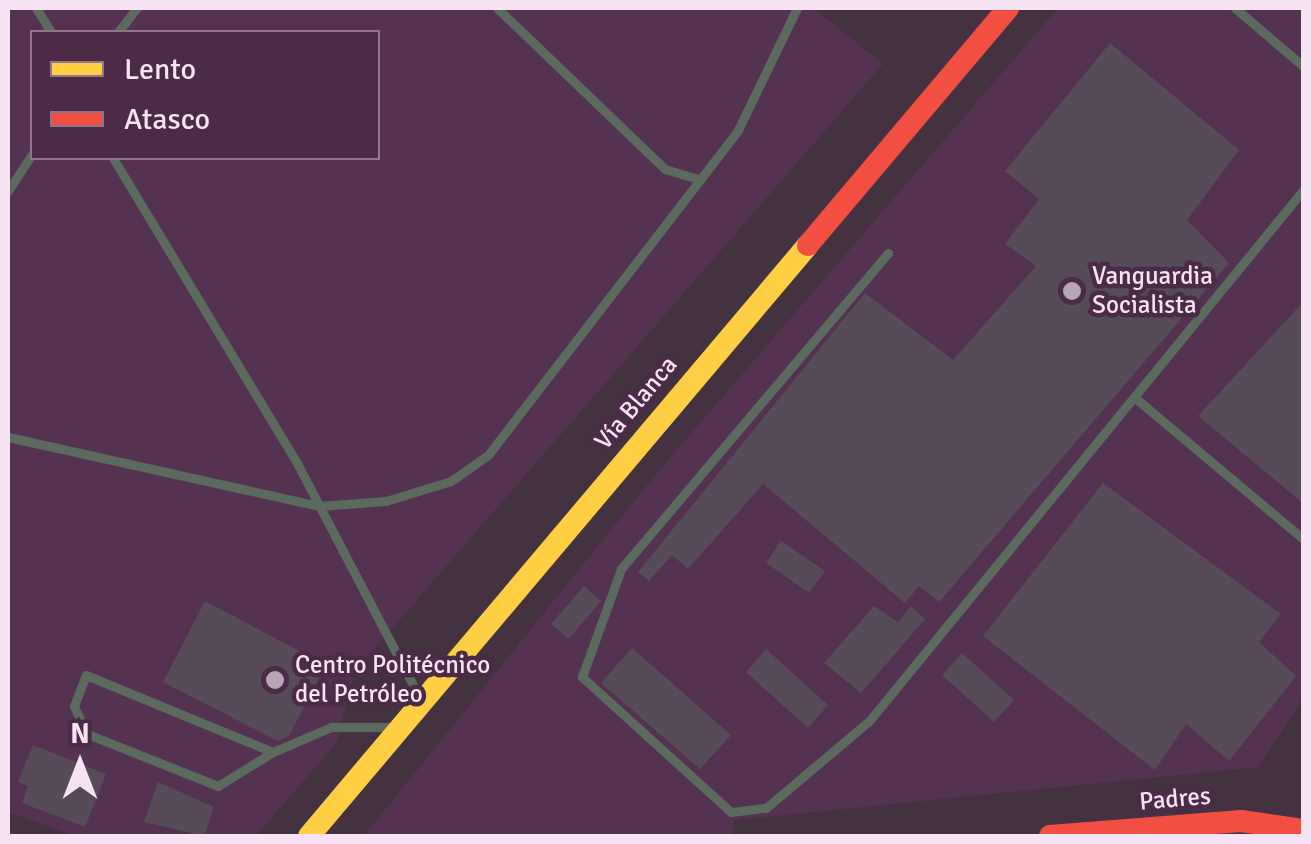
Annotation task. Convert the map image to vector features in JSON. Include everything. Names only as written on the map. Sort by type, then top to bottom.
[{"type":"main road","name":"Vía Blanca","points":[[308,836],[1008,8]]},
{"type":"main road","name":"Padres","points":[[1050,836],[1241,820],[1304,830]]},
{"type":"lane","points":[[36,8],[49,30]]},
{"type":"lane","points":[[120,30],[137,8]]},
{"type":"lane","points":[[497,8],[665,169],[700,180]]},
{"type":"lane","points":[[8,437],[319,506],[386,501],[451,482],[488,456],[738,130],[798,8]]},
{"type":"lane","points":[[1235,8],[1304,66]]},
{"type":"lane","points":[[8,191],[30,157]]},
{"type":"lane","points":[[114,160],[319,506],[421,700]]},
{"type":"lane","points":[[888,254],[621,569],[582,677],[731,812],[766,808],[870,720],[1304,189]]},
{"type":"lane","points":[[1134,397],[1303,539]]},
{"type":"lane","points":[[273,752],[86,675],[74,706],[87,734],[218,786],[273,752],[331,728],[398,727]]},
{"type":"shaded area","points":[[8,8],[813,8],[883,64],[355,671],[337,742],[256,836],[76,836],[8,812]]},
{"type":"shaded area","name":"Vanguardia Socialista","points":[[1058,8],[1303,8],[1303,698],[1259,767],[734,820],[733,836],[364,836],[657,473]]},
{"type":"building","points":[[1110,43],[1239,150],[1187,220],[1229,263],[939,602],[919,586],[905,603],[763,484],[688,569],[672,555],[649,581],[638,572],[865,293],[953,360],[1036,266],[1005,244],[1039,199],[1005,171]]},
{"type":"building","points":[[1304,301],[1304,504],[1198,416]]},
{"type":"building","points":[[1103,483],[1281,614],[1259,642],[1296,676],[1229,761],[1186,724],[1155,770],[983,636]]},
{"type":"building","points":[[781,541],[825,571],[809,593],[766,563]]},
{"type":"building","points":[[584,586],[601,601],[569,639],[551,624]]},
{"type":"building","points":[[205,601],[326,665],[289,736],[278,741],[163,682]]},
{"type":"building","points":[[874,606],[898,622],[911,606],[925,619],[861,693],[824,663]]},
{"type":"building","points":[[632,648],[731,735],[700,769],[601,683]]},
{"type":"building","points":[[766,649],[828,705],[808,728],[746,672]]},
{"type":"building","points":[[962,653],[1014,700],[994,722],[942,675]]},
{"type":"building","points":[[33,745],[106,774],[85,827],[22,803],[28,786],[18,782]]},
{"type":"building","points":[[158,782],[214,807],[204,836],[144,822]]},
{"type":"traffic: slow","points":[[309,836],[808,245]]},
{"type":"traffic: jam","points":[[808,245],[1008,8]]},
{"type":"traffic: jam","points":[[1050,836],[1241,821],[1304,830]]},
{"type":"place","name":"Vanguardia Socialista","points":[[1072,291]]},
{"type":"place","name":"Centro Politécnico del Petróleo","points":[[275,680]]}]
